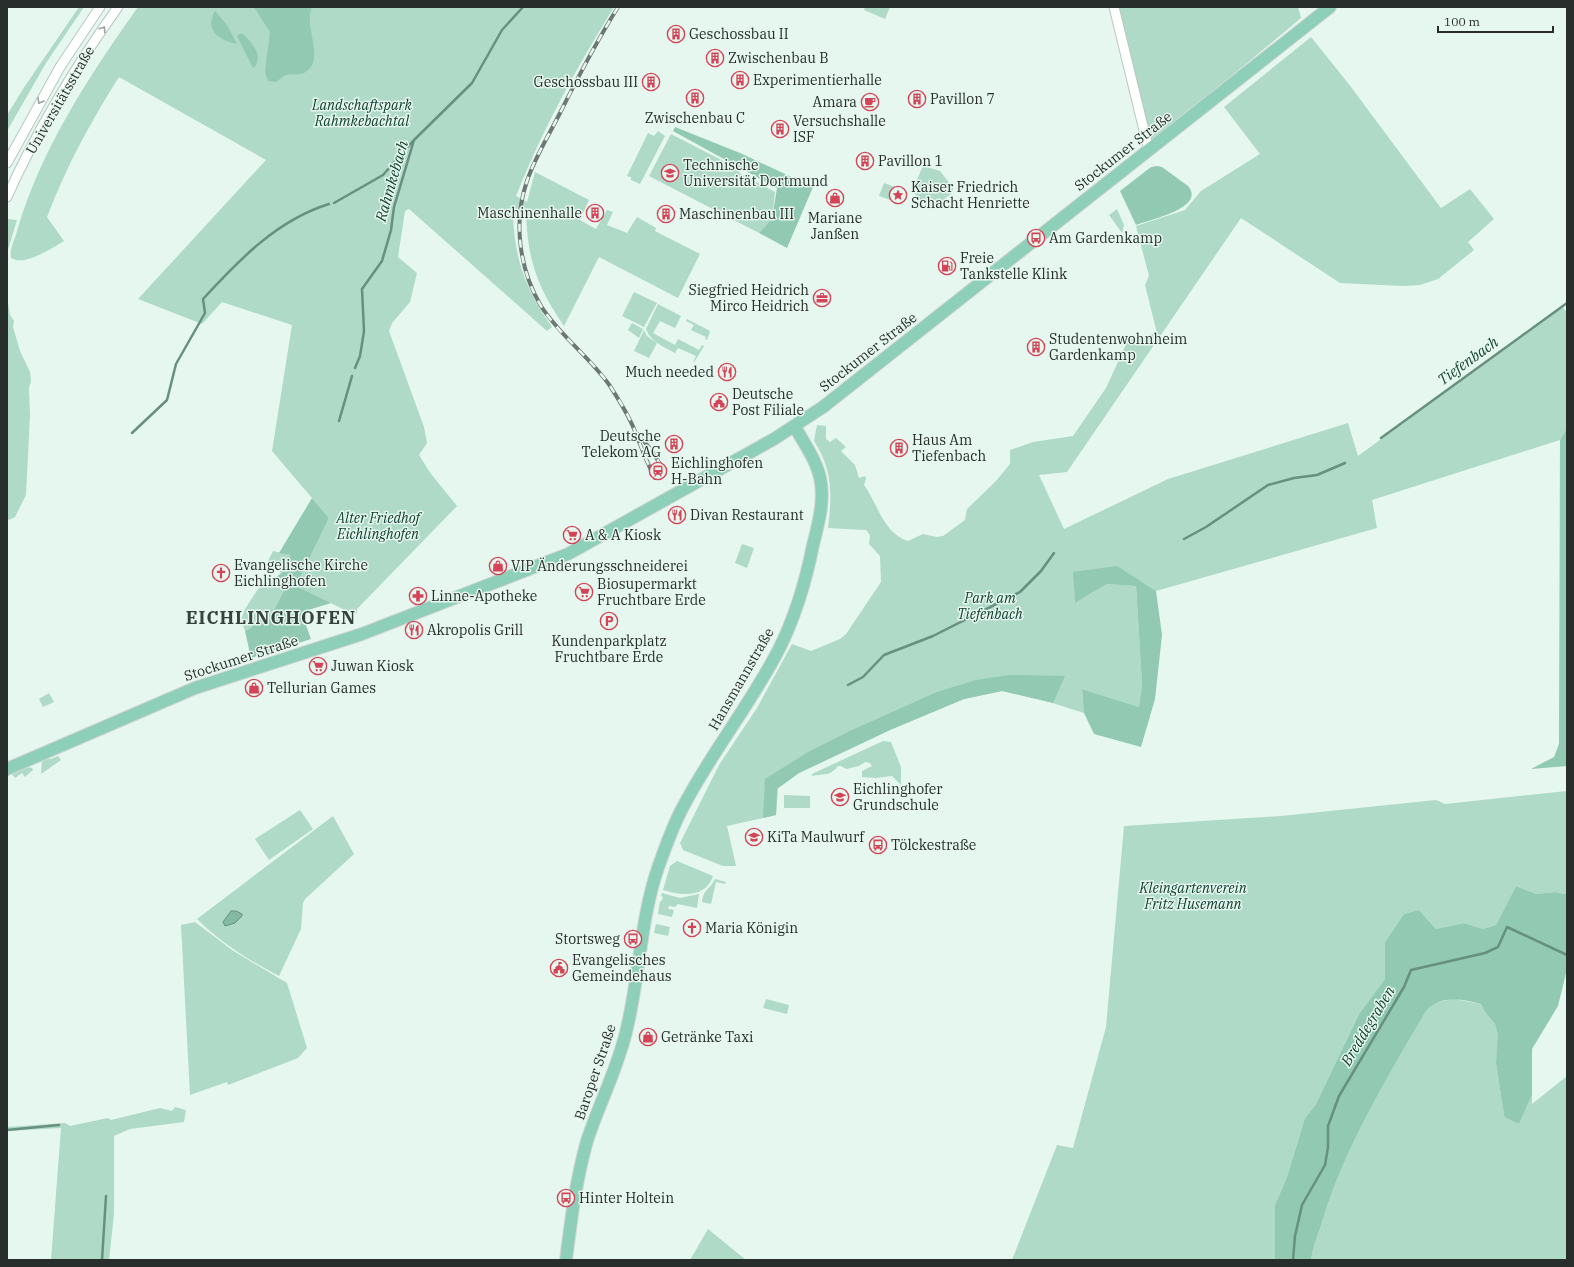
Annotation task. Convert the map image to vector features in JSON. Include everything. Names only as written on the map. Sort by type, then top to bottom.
[{"type":"main road","name":"Stockumer Straße","points":[[7,770],[195,688],[362,634],[568,554],[795,427],[823,407],[1330,7]]},
{"type":"main road","name":"Hansmannstraße","points":[[709,762],[755,692],[779,650],[789,626],[810,562],[821,506],[821,482],[818,468],[795,427]]},
{"type":"main road","name":"Baroper Straße","points":[[566,1260],[574,1199],[585,1150],[599,1106],[617,1063],[629,1021],[647,917],[658,868],[682,809],[709,762]]},
{"type":"street","name":"Universitätsstraße","points":[[7,163],[36,107],[60,67],[100,7]]},
{"type":"street","name":"Universitätsstraße","points":[[7,197],[31,147],[62,92],[118,7]]},
{"type":"street","points":[[1114,7],[1149,151]]},
{"type":"green space","points":[[79,7],[84,7],[46,63],[7,131],[7,115]]},
{"type":"green space","name":"Landschaftspark Rahmkebachtal","points":[[138,7],[614,7],[561,99],[537,147],[516,196],[527,202],[535,172],[589,200],[580,220],[596,229],[607,210],[613,212],[607,225],[627,233],[637,217],[656,228],[655,231],[700,254],[678,298],[599,257],[564,326],[547,299],[536,274],[529,247],[526,215],[513,216],[519,261],[535,300],[552,327],[547,331],[409,209],[405,211],[398,257],[417,273],[410,302],[392,323],[389,331],[424,427],[427,443],[419,455],[431,474],[457,506],[357,609],[357,613],[353,614],[296,586],[329,518],[272,451],[292,325],[222,302],[202,324],[138,299],[266,160],[119,77],[99,110],[62,180],[47,217],[64,241],[38,256],[23,260],[11,258],[11,248],[27,201],[53,142],[68,114],[102,60]]},
{"type":"green space","points":[[865,7],[890,7],[885,19],[864,10]]},
{"type":"green space","points":[[1114,7],[1298,7],[1301,18],[1210,94],[1198,113],[1149,151]]},
{"type":"green space","name":"Park am Tiefenbach","points":[[1311,37],[1348,83],[1441,208],[1470,189],[1494,219],[1468,242],[1474,250],[1438,279],[1420,285],[1403,286],[1340,283],[1241,218],[1067,472],[1039,475],[1064,529],[1168,479],[1348,423],[1358,456],[1562,307],[1567,312],[1567,428],[1560,440],[1372,500],[1377,528],[1156,591],[1142,582],[1074,582],[1075,603],[1107,584],[1136,586],[1142,684],[1139,707],[1082,689],[1084,713],[1043,700],[1002,691],[964,699],[890,730],[799,773],[778,788],[776,815],[727,826],[736,866],[723,866],[683,850],[680,843],[719,765],[757,708],[792,644],[811,651],[840,639],[846,634],[881,582],[880,556],[869,544],[870,535],[866,530],[828,528],[830,483],[825,462],[814,441],[817,425],[826,426],[826,439],[830,442],[836,438],[846,447],[841,451],[855,465],[859,478],[865,476],[866,479],[864,485],[887,525],[893,532],[908,541],[923,534],[937,537],[943,536],[965,520],[967,509],[996,481],[1010,464],[1010,450],[1033,442],[1073,436],[1106,388],[1128,340],[1157,333],[1145,285],[1149,276],[1136,226],[1185,210],[1201,191],[1260,154],[1224,107]]},
{"type":"green space","points":[[658,131],[665,136],[640,184],[631,180],[631,177],[627,176],[648,133],[654,136]]},
{"type":"green space","points":[[671,134],[733,166],[741,174],[775,192],[772,219],[759,233],[649,176]]},
{"type":"green space","points":[[923,166],[940,171],[953,188],[952,193],[930,210],[912,191]]},
{"type":"green space","points":[[884,183],[903,190],[899,203],[879,196]]},
{"type":"green space","points":[[1117,209],[1124,225],[1122,233],[1109,215]]},
{"type":"green space","points":[[7,219],[17,220],[7,253]]},
{"type":"green space","points":[[634,292],[657,303],[644,327],[622,316]]},
{"type":"green space","points":[[7,296],[10,315],[14,321],[13,327],[20,351],[30,372],[31,381],[29,388],[30,415],[26,495],[15,517],[9,520],[7,518]]},
{"type":"green space","points":[[658,304],[681,316],[675,328],[660,321],[653,333],[675,345],[678,339],[699,350],[702,345],[704,346],[695,361],[693,362],[696,356],[678,348],[675,353],[658,343],[648,333],[646,329]]},
{"type":"green space","points":[[687,319],[710,331],[707,340],[705,339],[706,337],[691,330],[694,325],[686,321]]},
{"type":"green space","points":[[632,323],[643,329],[639,338],[628,330]]},
{"type":"green space","points":[[644,330],[647,336],[657,343],[649,358],[634,351]]},
{"type":"green space","points":[[742,544],[754,548],[747,568],[735,563]]},
{"type":"green space","points":[[273,551],[290,555],[287,568],[281,573],[273,563],[267,563]]},
{"type":"green space","points":[[273,580],[286,586],[268,622],[258,618],[251,628],[245,631],[241,620],[245,609],[258,589]]},
{"type":"green space","points":[[49,693],[54,702],[43,707],[39,699]]},
{"type":"green space","points":[[883,741],[891,742],[901,767],[901,785],[892,776],[876,778],[862,777],[862,771],[872,766],[870,763],[865,762],[859,766],[846,769],[838,766],[832,772],[812,776],[812,774]]},
{"type":"green space","points":[[58,756],[61,760],[41,774],[42,760],[47,758],[51,759]]},
{"type":"green space","points":[[27,767],[32,768],[33,770],[25,777],[22,773],[15,778],[12,774]]},
{"type":"green space","name":"Kleingartenverein Fritz Husemann","points":[[1567,791],[1567,891],[1565,894],[1555,892],[1536,894],[1516,886],[1496,925],[1483,929],[1464,923],[1436,929],[1419,910],[1404,914],[1385,942],[1385,979],[1359,1014],[1316,1104],[1305,1118],[1287,1177],[1275,1205],[1275,1260],[1012,1260],[1057,1145],[1073,1148],[1106,1027],[1124,826],[1281,816],[1436,800],[1445,804]]},
{"type":"green space","points":[[784,795],[810,796],[810,808],[784,808]]},
{"type":"green space","points":[[300,810],[313,829],[269,860],[255,839]]},
{"type":"green space","points":[[333,816],[354,854],[305,899],[303,903],[301,929],[279,976],[257,964],[215,936],[197,919]]},
{"type":"green space","points":[[677,861],[713,876],[710,883],[699,892],[692,894],[663,890],[670,866]]},
{"type":"green space","points":[[715,879],[726,882],[725,884],[716,882],[711,904],[702,902],[705,892]]},
{"type":"green space","points":[[662,893],[680,898],[699,894],[697,908],[678,904],[675,907],[669,906],[668,909],[674,910],[672,917],[658,914],[660,901],[661,902],[663,897],[661,896]]},
{"type":"green space","points":[[195,922],[232,950],[287,983],[307,1048],[298,1058],[228,1085],[227,1082],[190,1095],[181,925]]},
{"type":"green space","points":[[656,924],[670,927],[668,936],[654,933]]},
{"type":"green space","points":[[766,999],[789,1005],[787,1014],[763,1008]]},
{"type":"green space","points":[[1454,999],[1481,1004],[1485,1012],[1495,1024],[1499,1034],[1496,1063],[1504,1114],[1506,1118],[1519,1124],[1532,1095],[1532,1104],[1567,1076],[1567,1260],[1311,1260],[1332,1192],[1368,1112],[1426,1011],[1442,1001]]},
{"type":"green space","points":[[175,1107],[186,1110],[184,1122],[130,1129],[114,1136],[114,1214],[109,1260],[51,1260],[61,1128],[7,1131],[7,1127],[65,1123],[70,1126],[108,1118],[111,1120],[160,1108],[172,1111]]},
{"type":"green space","points":[[708,1229],[746,1260],[690,1260]]},
{"type":"shaded area","points":[[254,7],[312,7],[310,23],[314,58],[312,66],[305,73],[288,74],[276,82],[268,81],[265,72],[270,32]]},
{"type":"shaded area","points":[[215,11],[227,25],[237,44],[224,40],[215,34],[211,24]]},
{"type":"shaded area","points":[[239,34],[243,34],[250,41],[257,53],[257,62],[253,68],[237,36]]},
{"type":"shaded area","points":[[675,127],[740,153],[813,187],[787,248],[759,233],[772,219],[777,188],[673,131]]},
{"type":"shaded area","points":[[1151,167],[1162,167],[1188,186],[1192,194],[1190,201],[1174,212],[1136,225],[1120,191]]},
{"type":"shaded area","points":[[1567,428],[1567,766],[1531,769],[1554,757],[1559,744],[1560,440]]},
{"type":"shaded area","points":[[312,498],[329,518],[296,586],[331,603],[305,611],[303,617],[311,639],[251,658],[245,631],[251,628],[258,618],[268,622],[286,586],[273,580],[287,568],[290,555],[279,553]]},
{"type":"shaded area","points":[[1117,566],[1156,591],[1162,635],[1155,699],[1141,747],[1094,734],[1084,713],[1082,689],[1139,707],[1142,684],[1136,586],[1107,584],[1075,603],[1073,572]]},
{"type":"shaded area","points":[[1010,675],[1065,676],[1053,703],[1002,691],[964,699],[890,730],[799,773],[777,789],[776,815],[763,818],[765,779],[808,752],[850,731],[937,692],[976,680]]},
{"type":"shaded area","points":[[1516,886],[1536,894],[1555,892],[1565,894],[1567,891],[1567,969],[1558,1006],[1532,1049],[1532,1095],[1519,1124],[1506,1118],[1504,1115],[1496,1063],[1498,1034],[1495,1024],[1485,1012],[1481,1004],[1459,1000],[1445,1000],[1438,1002],[1426,1011],[1368,1112],[1355,1138],[1332,1192],[1311,1260],[1275,1260],[1275,1205],[1287,1177],[1305,1118],[1316,1104],[1359,1014],[1385,979],[1385,942],[1404,914],[1419,910],[1436,929],[1464,923],[1483,929],[1496,925]]},
{"type":"shaded area","points":[[231,911],[236,911],[242,914],[242,916],[235,923],[225,926],[223,922]]},
{"type":"waterway","name":"Rahmkebach","points":[[355,368],[360,356],[364,331],[362,289],[382,261],[391,230],[394,207],[414,140],[472,83],[502,30],[523,7]]},
{"type":"waterway","points":[[334,203],[383,175],[413,141]]},
{"type":"waterway","points":[[132,433],[167,400],[176,364],[205,313],[203,299],[245,256],[260,243],[292,220],[329,204]]},
{"type":"waterway","name":"Tiefenbach","points":[[1381,438],[1567,303]]},
{"type":"waterway","name":"Rahmkebach","points":[[339,421],[352,376]]},
{"type":"waterway","name":"Tiefenbach","points":[[1184,539],[1206,527],[1268,485],[1294,478],[1317,475],[1345,463]]},
{"type":"waterway","name":"Tiefenbach","points":[[848,685],[863,677],[884,655],[933,636],[1020,592],[1041,571],[1054,553]]},
{"type":"waterway","name":"Breddegraben","points":[[1293,1260],[1295,1236],[1302,1205],[1325,1165],[1328,1147],[1328,1126],[1339,1096],[1404,987],[1411,970],[1485,953],[1498,947],[1507,927],[1567,955]]},
{"type":"waterway","points":[[7,1130],[59,1125]]},
{"type":"waterway","points":[[102,1260],[106,1196]]},
{"type":"railway","points":[[618,7],[581,73],[530,172],[520,212],[520,245],[528,276],[541,306],[557,327],[602,375],[610,386],[631,421],[655,478]]},
{"type":"railway","points":[[638,434],[652,451],[665,472]]},
{"type":"place","name":"Geschossbau II","points":[[676,34]]},
{"type":"place","name":"Zwischenbau B","points":[[715,58]]},
{"type":"place","name":"Experimentierhalle","points":[[740,80]]},
{"type":"place","name":"Geschossbau III","points":[[651,82]]},
{"type":"place","name":"Zwischenbau C","points":[[695,98]]},
{"type":"place","name":"Pavillon 7","points":[[917,99]]},
{"type":"place","name":"Amara","points":[[870,102]]},
{"type":"place","name":"Versuchshalle ISF","points":[[780,129]]},
{"type":"place","name":"Pavillon 1","points":[[865,161]]},
{"type":"place","name":"Technische Universität Dortmund","points":[[670,173]]},
{"type":"place","name":"Kaiser Friedrich Schacht Henriette","points":[[898,195]]},
{"type":"place","name":"Mariane Janßen","points":[[835,198]]},
{"type":"place","name":"Maschinenhalle","points":[[595,213]]},
{"type":"place","name":"Maschinenbau III","points":[[666,214]]},
{"type":"place","name":"Am Gardenkamp","points":[[1036,238]]},
{"type":"place","name":"Freie Tankstelle Klink","points":[[947,266]]},
{"type":"place","name":"Siegfried Heidrich Mirco Heidrich","points":[[822,298]]},
{"type":"place","name":"Studentenwohnheim Gardenkamp","points":[[1036,347]]},
{"type":"place","name":"Much needed","points":[[727,372]]},
{"type":"place","name":"Deutsche Post Filiale","points":[[719,402]]},
{"type":"place","name":"Deutsche Telekom AG","points":[[674,444]]},
{"type":"place","name":"Haus Am Tiefenbach","points":[[899,448]]},
{"type":"place","name":"Eichlinghofen H-Bahn","points":[[658,471]]},
{"type":"place","name":"Divan Restaurant","points":[[677,515]]},
{"type":"place","name":"A & A Kiosk","points":[[572,535]]},
{"type":"place","name":"VIP Änderungsschneiderei","points":[[498,566]]},
{"type":"place","name":"Evangelische Kirche Eichlinghofen","points":[[221,573]]},
{"type":"place","name":"Biosupermarkt Fruchtbare Erde","points":[[584,592]]},
{"type":"place","name":"Linne-Apotheke","points":[[418,596]]},
{"type":"place","name":"Kundenparkplatz Fruchtbare Erde","points":[[609,621]]},
{"type":"place","name":"Akropolis Grill","points":[[414,630]]},
{"type":"place","name":"Juwan Kiosk","points":[[318,666]]},
{"type":"place","name":"Tellurian Games","points":[[254,688]]},
{"type":"place","name":"Eichlinghofer Grundschule","points":[[840,797]]},
{"type":"place","name":"KiTa Maulwurf","points":[[754,837]]},
{"type":"place","name":"Tölckestraße","points":[[878,845]]},
{"type":"place","name":"Maria Königin","points":[[692,928]]},
{"type":"place","name":"Stortsweg","points":[[633,939]]},
{"type":"place","name":"Evangelisches Gemeindehaus","points":[[559,968]]},
{"type":"place","name":"Getränke Taxi","points":[[648,1037]]},
{"type":"place","name":"Hinter Holtein","points":[[566,1198]]},
{"type":"district","name":"EICHLINGHOFEN","points":[[271,618]]},
{"type":"park label","name":"Alter Friedhof Eichlinghofen","points":[[378,526]]}]
